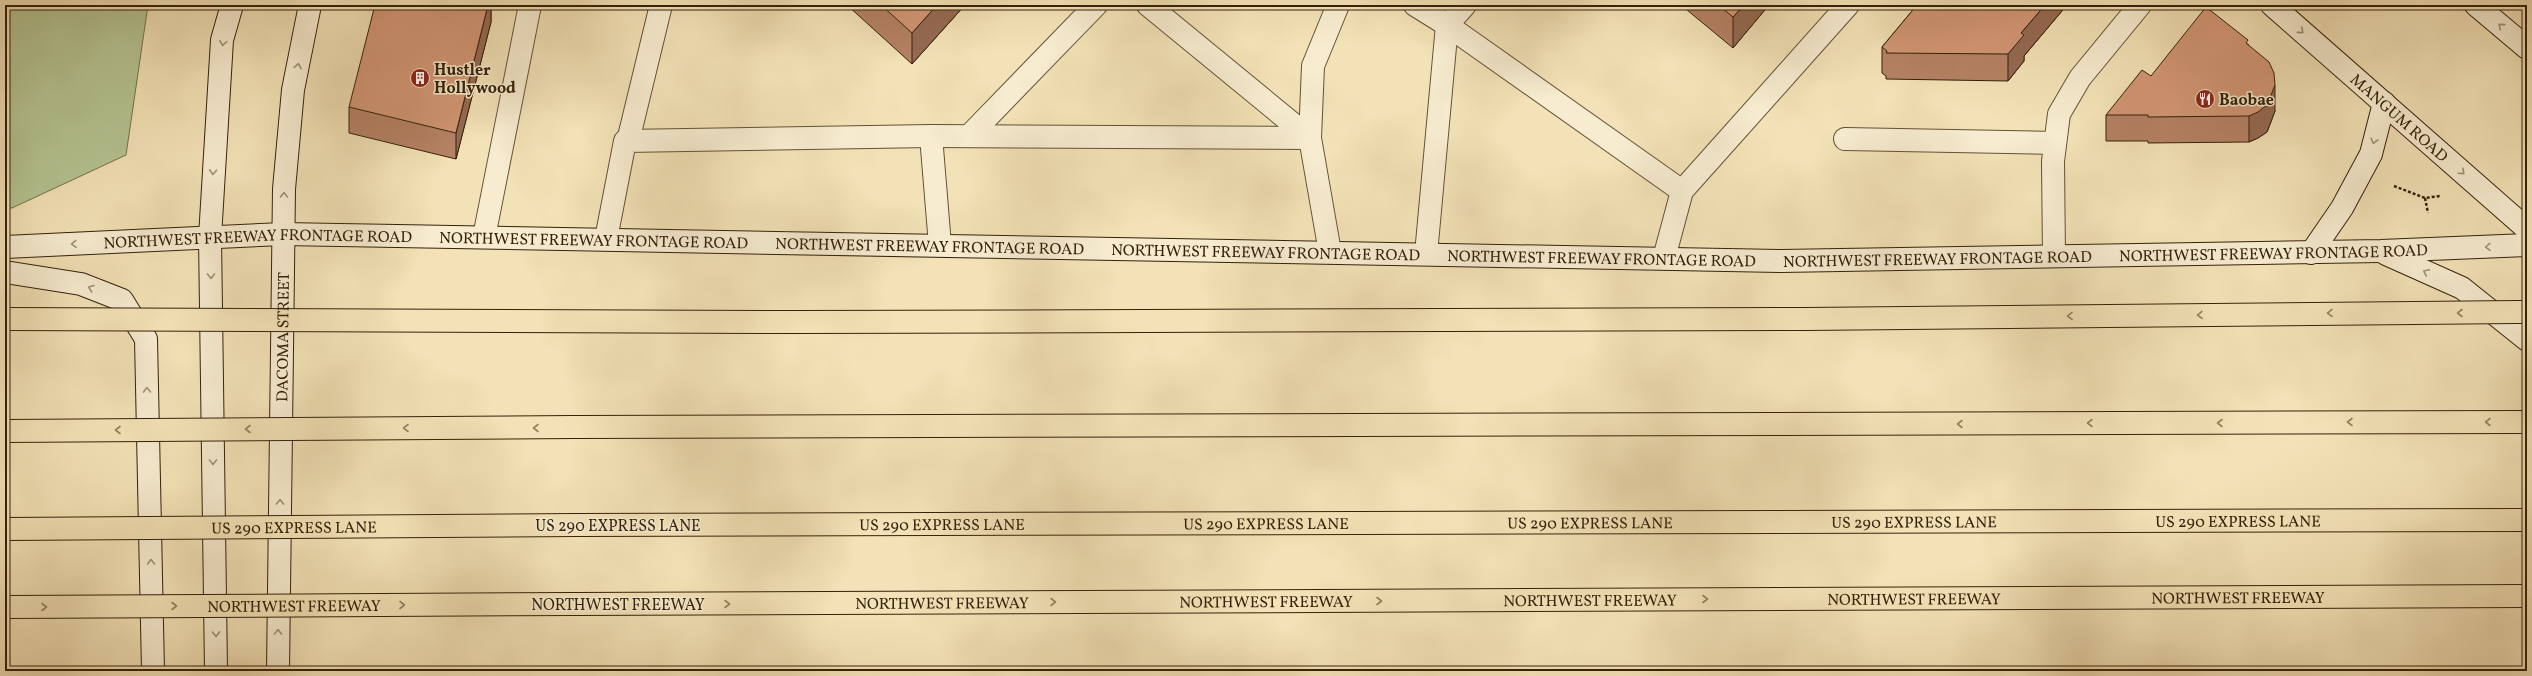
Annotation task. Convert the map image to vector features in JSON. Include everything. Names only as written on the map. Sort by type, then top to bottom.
[{"type":"highway","points":[[5,319],[505,324],[733,321],[1808,319],[2527,312]]},
{"type":"highway","points":[[5,431],[2527,422]]},
{"type":"highway","name":"US 290 EXPRESS LANE","points":[[5,529],[576,525],[2527,520]]},
{"type":"highway","name":"NORTHWEST FREEWAY","points":[[5,607],[2527,596]]},
{"type":"main road","points":[[216,671],[210,237],[222,40],[232,5]]},
{"type":"main road","name":"DACOMA STREET","points":[[278,671],[284,189],[293,90],[310,5]]},
{"type":"main road","points":[[484,237],[530,5]]},
{"type":"main road","points":[[606,239],[625,141],[628,141],[661,5]]},
{"type":"main road","points":[[969,136],[1096,5]]},
{"type":"main road","points":[[1148,5],[1310,138]]},
{"type":"main road","points":[[1330,252],[1310,138],[1313,66],[1338,5]]},
{"type":"main road","points":[[1415,5],[1447,25],[1682,191]]},
{"type":"main road","points":[[1426,254],[1447,25],[1465,5]]},
{"type":"main road","points":[[1664,258],[1682,191],[1848,5]]},
{"type":"main road","points":[[2054,256],[2055,143],[2059,114],[2080,78],[2140,5]]},
{"type":"main road","name":"MANGUM ROAD","points":[[2272,5],[2527,229]]},
{"type":"main road","points":[[2476,5],[2527,48]]},
{"type":"main road","points":[[2311,253],[2342,208],[2371,154],[2384,103]]},
{"type":"main road","points":[[628,141],[931,136],[1310,138]]},
{"type":"main road","points":[[931,136],[940,245]]},
{"type":"main road","points":[[1845,139],[2055,143]]},
{"type":"main road","name":"NORTHWEST FREEWAY FRONTAGE ROAD","points":[[5,247],[283,234],[1781,260],[2382,252],[2527,245]]},
{"type":"main road","points":[[2382,252],[2462,288],[2527,340]]},
{"type":"main road","points":[[5,272],[81,284],[122,300],[146,339],[153,671]]},
{"type":"path","points":[[2394,186],[2426,198],[2442,195]]},
{"type":"path","points":[[2426,198],[2428,214]]},
{"type":"green space","points":[[5,5],[148,5],[126,155],[12,208],[5,208]]},
{"type":"building","name":"Hustler Hollywood","points":[[375,5],[488,5],[456,133],[349,107]]},
{"type":"building","points":[[881,5],[937,5],[912,33]]},
{"type":"building","points":[[1718,5],[1744,5],[1733,17]]},
{"type":"building","points":[[1917,5],[2045,5],[2021,33],[2024,35],[2008,54],[1886,53],[1887,51],[1882,47]]},
{"type":"building","points":[[2206,7],[2248,40],[2246,43],[2269,62],[2274,73],[2275,85],[2267,105],[2258,112],[2249,116],[2148,117],[2148,115],[2106,115],[2142,70],[2151,76]]},
{"type":"place","name":"Hustler Hollywood","points":[[420,78]]},
{"type":"place","name":"Baobae","points":[[2205,99]]}]
